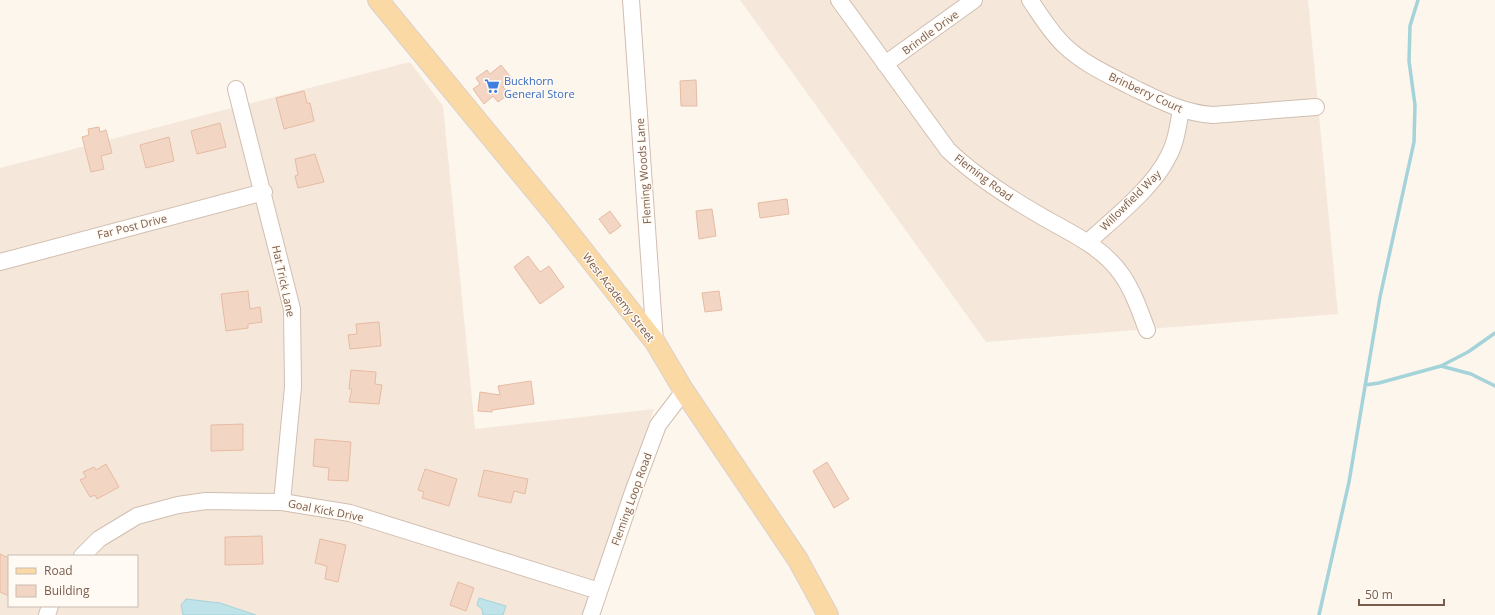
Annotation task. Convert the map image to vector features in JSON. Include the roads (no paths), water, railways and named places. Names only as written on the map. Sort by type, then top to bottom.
[{"type":"main road","name":"West Academy Street","points":[[378,0],[552,211],[655,342],[684,390],[798,560],[828,615]]},
{"type":"street","name":"Fleming Woods Lane","points":[[631,0],[655,342]]},
{"type":"street","name":"Fleming Road","points":[[839,0],[937,136],[961,162],[1009,197],[1088,242],[1106,257],[1121,274],[1139,308],[1147,330]]},
{"type":"street","name":"Brindle Drive","points":[[885,64],[974,0]]},
{"type":"street","name":"Brinberry Court","points":[[1030,0],[1052,31],[1078,58],[1096,69],[1181,110],[1198,114],[1213,115],[1316,107]]},
{"type":"street","name":"Hat Trick Lane","points":[[236,89],[264,192],[292,309],[293,387],[282,502]]},
{"type":"street","name":"Willowfield Way","points":[[1088,242],[1159,172],[1169,157],[1175,139],[1181,110]]},
{"type":"street","name":"Far Post Drive","points":[[0,262],[264,192]]},
{"type":"street","name":"Fleming Loop Road","points":[[592,615],[658,426],[684,390]]},
{"type":"street","name":"Goal Kick Drive","points":[[83,555],[99,539],[137,516],[164,508],[206,501],[282,502],[350,513],[599,592]]},
{"type":"water","points":[[479,598],[506,606],[503,615],[483,615],[482,609],[477,605]]},
{"type":"water","points":[[186,599],[220,603],[256,615],[183,615],[181,605]]},
{"type":"waterway","points":[[1319,615],[1349,482],[1380,297],[1414,142],[1415,105],[1409,61],[1410,26],[1418,0]]},
{"type":"waterway","points":[[1365,385],[1379,383],[1441,366],[1468,352],[1495,333]]},
{"type":"waterway","points":[[1441,366],[1471,374],[1495,386]]},
{"type":"place","name":"Buckhorn General Store","points":[[492,86]]}]
